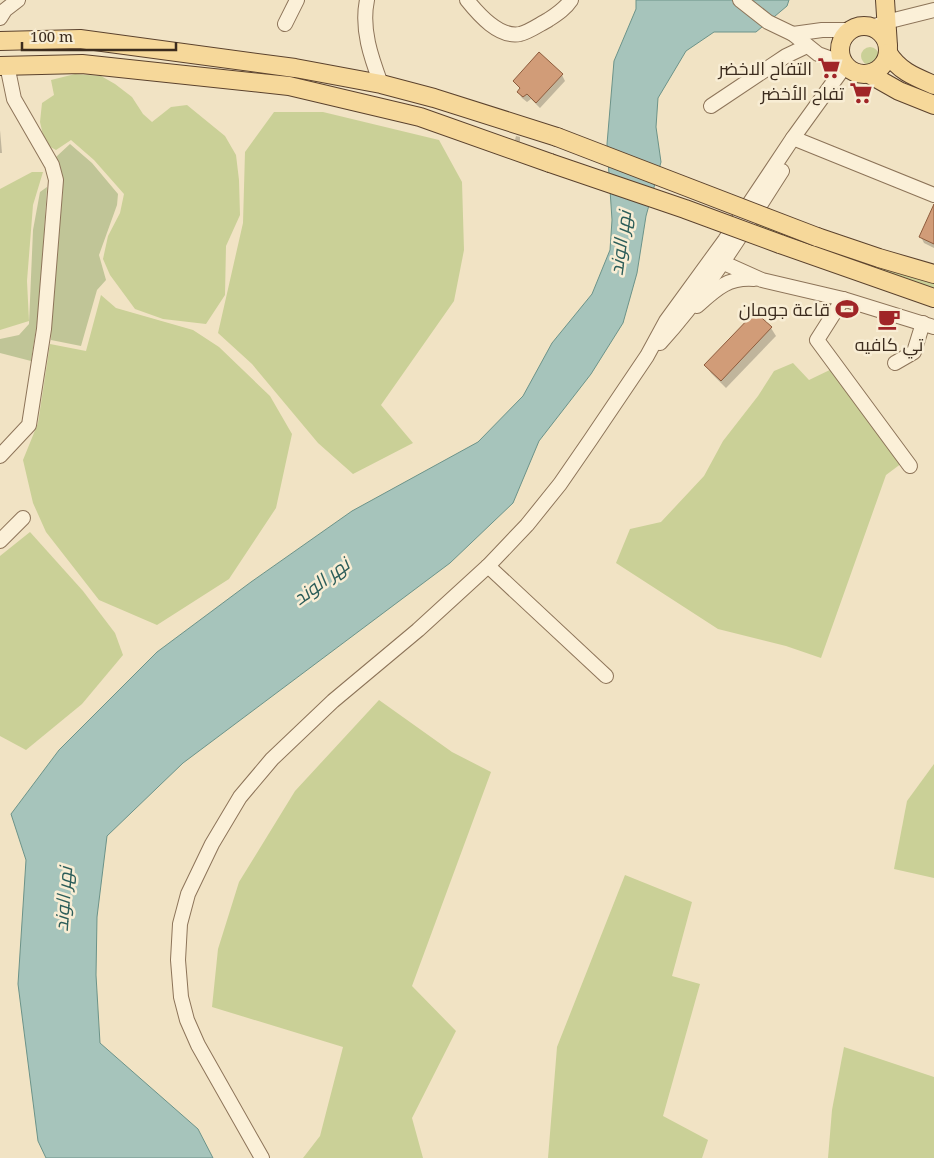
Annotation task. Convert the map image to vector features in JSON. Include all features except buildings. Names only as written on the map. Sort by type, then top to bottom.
[{"type":"main road","points":[[869,26],[875,0]]},
{"type":"main road","points":[[885,0],[869,26],[845,34],[839,49],[852,69],[934,105]]},
{"type":"main road","points":[[869,26],[888,49],[893,61],[908,74],[934,85]]},
{"type":"main road","points":[[3,39],[73,40],[138,46],[295,68],[381,84],[434,98],[557,137],[817,237],[934,274]]},
{"type":"main road","points":[[71,64],[73,40]]},
{"type":"main road","points":[[852,69],[876,72],[882,66],[888,49]]},
{"type":"main road","points":[[4,65],[71,64],[288,86],[420,117],[934,298]]},
{"type":"street","points":[[0,18],[5,10],[18,0]]},
{"type":"street","points":[[367,0],[365,28],[372,60],[381,84]]},
{"type":"street","points":[[467,0],[478,13],[503,33],[520,34],[543,23],[566,7],[571,0]]},
{"type":"street","points":[[675,327],[797,140],[852,69],[824,56],[807,46],[793,34],[768,22],[740,0]]},
{"type":"street","points":[[286,24],[294,1]]},
{"type":"street","points":[[793,34],[869,26],[934,10]]},
{"type":"street","points":[[711,106],[786,56],[807,46]]},
{"type":"street","points":[[0,456],[29,425],[44,329],[56,180],[52,165],[14,99],[4,65]]},
{"type":"street","points":[[797,140],[934,195]]},
{"type":"street","points":[[717,260],[762,280]]},
{"type":"street","points":[[262,1158],[198,1045],[184,1008],[178,971],[177,947],[180,924],[188,894],[212,844],[247,788],[272,759],[333,701],[418,630],[488,566],[527,525],[560,484],[647,356],[666,321],[717,260]]},
{"type":"street","points":[[647,356],[701,302],[726,282],[742,278],[762,280],[843,299],[929,325],[914,352],[895,363]]},
{"type":"street","points":[[843,299],[817,340],[910,466]]},
{"type":"street","points":[[0,541],[24,518]]},
{"type":"street","points":[[488,566],[606,676]]},
{"type":"green space","points":[[866,47],[874,47],[879,52],[877,63],[866,65],[861,60],[861,52]]},
{"type":"green space","points":[[75,74],[101,76],[115,84],[132,97],[143,114],[152,122],[171,107],[187,105],[225,136],[236,155],[240,215],[226,246],[225,295],[206,324],[163,319],[135,309],[110,275],[103,259],[108,236],[120,213],[124,194],[94,160],[71,140],[56,150],[45,144],[40,122],[42,103],[54,95],[51,80]]},
{"type":"green space","points":[[274,112],[323,112],[439,140],[462,182],[464,250],[454,301],[381,405],[413,443],[353,474],[318,443],[252,364],[218,333],[243,223],[245,152]]},
{"type":"green space","points":[[70,144],[92,163],[118,194],[117,205],[99,255],[106,280],[97,290],[81,346],[51,340],[52,304],[63,190],[56,157]]},
{"type":"green space","points":[[32,172],[43,172],[33,205],[27,281],[29,321],[0,330],[0,189]]},
{"type":"green space","points":[[47,187],[39,310],[31,361],[0,353],[0,339],[19,335],[29,324],[33,230],[40,192]]},
{"type":"green space","points":[[745,215],[934,281],[934,293],[742,222]]},
{"type":"green space","points":[[101,295],[116,308],[193,330],[219,347],[270,396],[292,434],[276,508],[229,579],[157,625],[99,600],[46,532],[33,503],[23,460],[38,423],[50,344],[86,351]]},
{"type":"green space","points":[[793,363],[809,380],[836,367],[902,463],[886,475],[821,658],[786,646],[718,629],[616,563],[630,529],[661,522],[704,476],[723,441],[758,396],[774,371]]},
{"type":"green space","points":[[30,532],[83,591],[115,633],[123,655],[82,704],[26,750],[0,736],[0,556]]},
{"type":"green space","points":[[379,700],[452,752],[491,772],[412,986],[456,1031],[412,1118],[423,1158],[303,1158],[320,1136],[343,1047],[212,1007],[218,949],[239,882],[295,791]]},
{"type":"green space","points":[[934,764],[934,878],[894,869],[907,801]]},
{"type":"green space","points":[[625,875],[692,902],[672,976],[700,984],[663,1116],[708,1140],[702,1158],[548,1158],[557,1047]]},
{"type":"green space","points":[[844,1047],[934,1077],[934,1158],[828,1158],[832,1110]]},
{"type":"water","name":"نهر الوند","points":[[636,0],[789,0],[787,6],[756,32],[714,32],[686,51],[658,98],[656,127],[661,162],[646,216],[637,273],[623,323],[591,374],[539,441],[513,503],[450,563],[183,763],[107,836],[97,917],[96,975],[100,1043],[198,1129],[213,1158],[46,1158],[38,1141],[18,984],[26,860],[11,814],[59,750],[157,652],[251,582],[352,511],[478,442],[523,396],[552,343],[592,294],[610,250],[612,220],[607,144],[614,61],[636,9]]},
{"type":"place","name":"التفاح الاخضر","points":[[829,68]]},
{"type":"place","name":"تفاح الأخضر","points":[[861,93]]},
{"type":"place","name":"قاعة جومان","points":[[847,309]]},
{"type":"place","name":"تي كافيه","points":[[889,319]]}]
